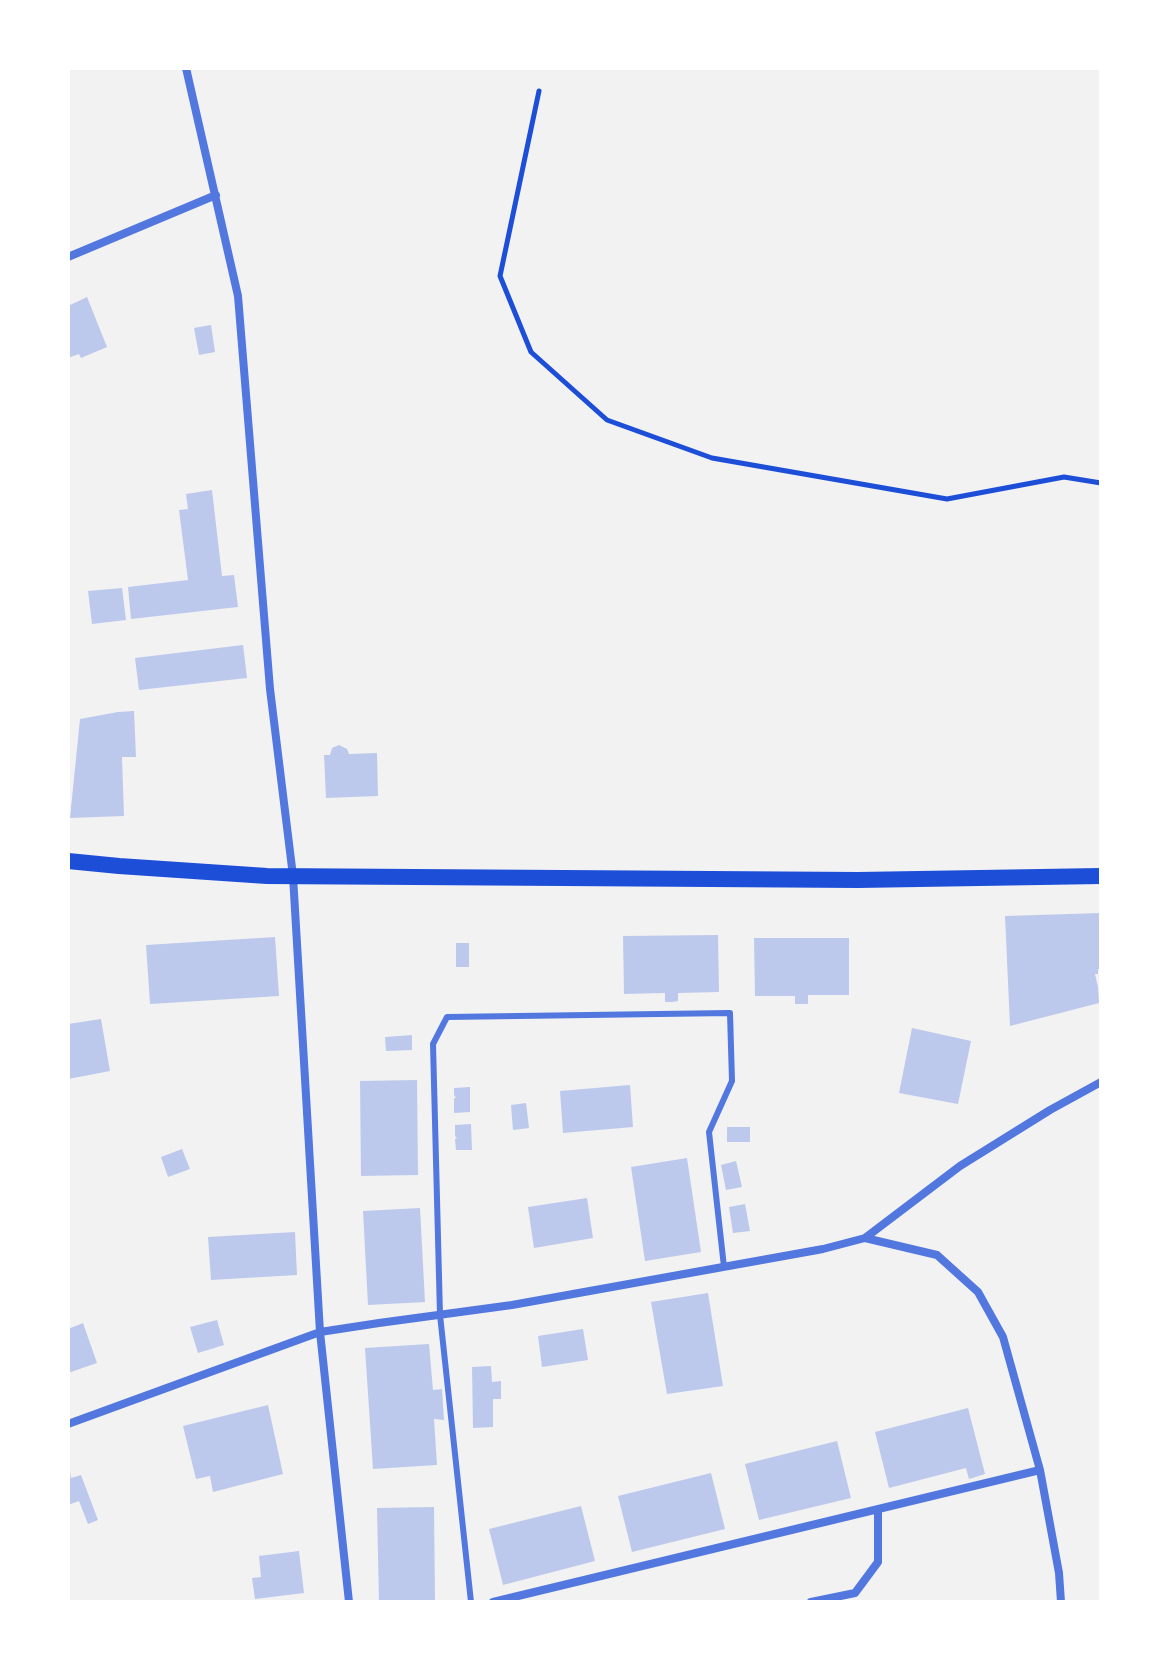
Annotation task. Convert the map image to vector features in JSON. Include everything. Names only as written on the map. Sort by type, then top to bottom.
[{"type":"main road","points":[[68,861],[267,876],[858,880],[1101,876]]},
{"type":"street","points":[[186,68],[238,296],[270,689],[293,876],[320,1332],[349,1602]]},
{"type":"street","points":[[68,257],[216,195]]},
{"type":"street","points":[[68,1424],[320,1332],[512,1305],[823,1249],[865,1238],[960,1166],[1101,1082]]},
{"type":"street","points":[[865,1238],[937,1255],[978,1292],[1003,1337],[1040,1470],[1059,1573],[1061,1602]]},
{"type":"street","points":[[493,1602],[1040,1470]]},
{"type":"street","points":[[811,1602],[855,1593],[878,1562],[878,1509]]},
{"type":"lane","points":[[471,1602],[440,1315],[433,1044],[447,1017],[730,1013],[732,1081],[709,1132],[724,1267]]},
{"type":"path","points":[[539,91],[500,276],[531,352],[607,420],[712,458],[947,499],[1064,477],[1101,483]]},
{"type":"building","points":[[87,297],[107,347],[81,358],[79,354],[68,358],[68,306]]},
{"type":"building","points":[[211,325],[215,352],[199,355],[194,328]]},
{"type":"building","points":[[212,490],[222,576],[234,575],[238,607],[131,619],[128,587],[188,580],[179,510],[188,509],[186,494]]},
{"type":"building","points":[[122,588],[126,620],[92,624],[88,591]]},
{"type":"building","points":[[243,645],[247,678],[139,690],[135,658]]},
{"type":"building","points":[[134,711],[136,757],[122,757],[124,816],[70,818],[80,719]]},
{"type":"building","points":[[339,745],[349,754],[377,753],[378,796],[326,798],[324,755],[330,755],[332,748]]},
{"type":"building","points":[[1101,913],[1101,969],[1095,974],[1099,1003],[1010,1026],[1005,916]]},
{"type":"building","points":[[718,935],[719,992],[678,993],[678,1001],[672,1002],[665,1002],[665,993],[624,994],[623,936]]},
{"type":"building","points":[[275,937],[279,996],[150,1004],[146,945]]},
{"type":"building","points":[[754,938],[849,938],[849,995],[808,995],[808,1004],[795,1004],[795,996],[755,996]]},
{"type":"building","points":[[456,943],[469,943],[469,967],[456,967]]},
{"type":"building","points":[[101,1019],[110,1071],[68,1079],[68,1024]]},
{"type":"building","points":[[912,1028],[971,1041],[958,1104],[899,1093]]},
{"type":"building","points":[[412,1035],[412,1050],[386,1051],[385,1037]]},
{"type":"building","points":[[417,1080],[418,1175],[361,1176],[360,1081]]},
{"type":"building","points":[[630,1085],[633,1127],[563,1133],[560,1091]]},
{"type":"building","points":[[470,1087],[470,1112],[454,1113],[454,1088]]},
{"type":"building","points":[[526,1103],[529,1128],[513,1130],[511,1105]]},
{"type":"building","points":[[471,1124],[472,1150],[456,1150],[455,1125]]},
{"type":"building","points":[[727,1127],[750,1127],[750,1142],[727,1142]]},
{"type":"building","points":[[182,1149],[190,1169],[168,1177],[161,1157]]},
{"type":"building","points":[[687,1158],[701,1252],[645,1261],[631,1167]]},
{"type":"building","points":[[736,1161],[742,1187],[726,1190],[721,1165]]},
{"type":"building","points":[[587,1198],[593,1238],[534,1248],[528,1207]]},
{"type":"building","points":[[745,1204],[750,1231],[733,1233],[729,1207]]},
{"type":"building","points":[[420,1208],[425,1302],[368,1305],[363,1211]]},
{"type":"building","points":[[295,1232],[297,1275],[211,1280],[208,1237]]},
{"type":"building","points":[[708,1293],[723,1386],[667,1394],[651,1302]]},
{"type":"building","points":[[217,1320],[224,1345],[198,1353],[190,1327]]},
{"type":"building","points":[[83,1323],[97,1363],[68,1373],[68,1329]]},
{"type":"building","points":[[583,1329],[588,1360],[542,1367],[538,1336]]},
{"type":"building","points":[[429,1344],[433,1390],[442,1389],[444,1420],[434,1419],[437,1465],[373,1469],[365,1348]]},
{"type":"building","points":[[491,1366],[492,1382],[501,1381],[501,1399],[493,1399],[493,1427],[473,1428],[472,1367]]},
{"type":"building","points":[[268,1405],[283,1474],[213,1492],[210,1476],[196,1479],[183,1426]]},
{"type":"building","points":[[968,1408],[985,1474],[969,1479],[966,1468],[889,1488],[875,1432]]},
{"type":"building","points":[[837,1441],[851,1498],[759,1520],[745,1464]]},
{"type":"building","points":[[68,1472],[71,1478],[81,1475],[98,1520],[88,1524],[79,1501],[68,1505]]},
{"type":"building","points":[[711,1473],[725,1529],[632,1552],[618,1496]]},
{"type":"building","points":[[581,1506],[595,1561],[503,1585],[489,1529]]},
{"type":"building","points":[[434,1507],[435,1601],[379,1602],[377,1508]]},
{"type":"building","points":[[299,1551],[304,1593],[255,1599],[252,1578],[261,1577],[259,1556]]}]
